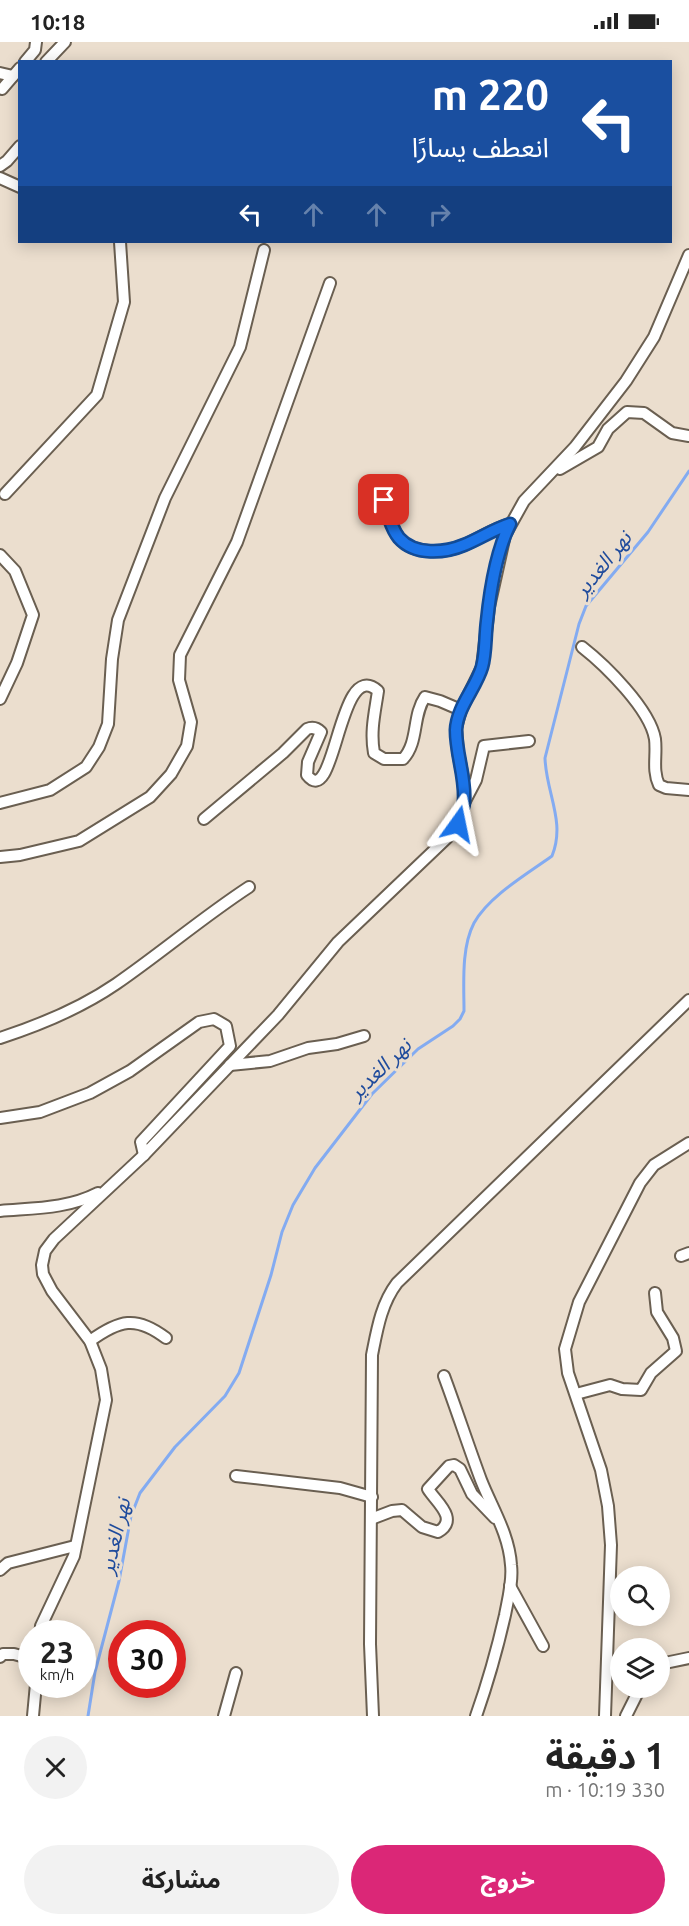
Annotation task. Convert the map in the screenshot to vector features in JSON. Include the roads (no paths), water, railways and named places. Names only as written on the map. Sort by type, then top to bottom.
[{"type":"street","points":[[27,60],[35,50],[36,42]]},
{"type":"street","points":[[48,60],[65,42]]},
{"type":"street","points":[[0,73],[17,75]]},
{"type":"street","points":[[1,91],[17,75]]},
{"type":"street","points":[[0,166],[18,148]]},
{"type":"street","points":[[0,178],[18,186]]},
{"type":"street","points":[[5,494],[97,395],[124,302],[120,243]]},
{"type":"street","points":[[0,803],[50,790],[86,767],[99,747],[108,724],[112,659],[118,620],[165,498],[207,417],[240,346],[264,250]]},
{"type":"street","points":[[464,804],[464,783],[456,728],[461,710],[482,667],[494,577],[505,535],[525,501],[553,472],[614,398],[654,336],[689,255]]},
{"type":"street","points":[[0,857],[20,855],[79,841],[150,797],[171,774],[182,756],[187,746],[191,722],[179,680],[180,655],[237,542],[330,283]]},
{"type":"street","points":[[553,472],[598,447],[608,429],[627,412],[644,413],[672,433],[689,436]]},
{"type":"street","points":[[384,500],[399,538],[405,543],[427,551],[450,550],[491,530],[510,524]]},
{"type":"street","points":[[0,555],[15,571],[33,615],[17,663],[0,699]]},
{"type":"street","points":[[582,647],[626,687],[653,730],[654,769],[659,785],[666,788],[689,790]]},
{"type":"street","points":[[204,819],[284,753],[310,727],[321,732],[308,762],[307,775],[315,781],[321,780],[328,766],[346,710],[358,688],[366,685],[378,690],[372,723],[372,739],[374,753],[384,759],[403,759],[409,753],[424,698],[440,701],[461,710]]},
{"type":"street","points":[[44,1620],[71,1566],[106,1400],[100,1369],[90,1341],[52,1291],[43,1274],[45,1251],[54,1239],[144,1155],[278,1015],[338,942],[447,838],[458,824],[464,804],[476,780],[484,746],[529,741]]},
{"type":"street","points":[[0,1038],[46,1023],[114,986],[249,887]]},
{"type":"street","points":[[373,1716],[370,1666],[372,1355],[388,1295],[689,1000]]},
{"type":"street","points":[[0,1118],[40,1112],[90,1093],[130,1071],[199,1022],[214,1018],[226,1026],[230,1046],[141,1142],[144,1155]]},
{"type":"street","points":[[230,1065],[270,1061],[308,1048],[337,1044],[364,1036]]},
{"type":"street","points":[[605,1716],[611,1545],[608,1506],[601,1470],[564,1358],[565,1349],[579,1302],[617,1225],[647,1173],[654,1165],[689,1143]]},
{"type":"street","points":[[0,1211],[48,1208],[84,1201],[109,1188]]},
{"type":"street","points":[[576,1394],[610,1385],[622,1389],[641,1390],[651,1373],[674,1354],[676,1348],[673,1338],[657,1312],[655,1293]]},
{"type":"street","points":[[90,1341],[121,1322],[139,1323],[166,1338]]},
{"type":"street","points":[[444,1376],[482,1481],[503,1527],[512,1567],[492,1669],[476,1716]]},
{"type":"street","points":[[371,1519],[392,1510],[402,1510],[422,1527],[438,1532],[444,1529],[447,1523],[443,1508],[428,1489],[449,1466],[454,1465],[460,1469],[472,1494],[503,1527]]},
{"type":"street","points":[[236,1476],[340,1488],[372,1497]]},
{"type":"street","points":[[0,1570],[8,1563],[75,1546]]},
{"type":"street","points":[[510,1586],[543,1646]]},
{"type":"street","points":[[0,1657],[3,1654],[18,1655]]},
{"type":"street","points":[[670,1662],[689,1659]]},
{"type":"street","points":[[224,1716],[236,1673]]},
{"type":"street","points":[[33,1716],[35,1698]]},
{"type":"street","points":[[626,1716],[635,1698]]},
{"type":"waterway","name":"نهر الغدير","points":[[88,1716],[95,1672],[119,1581],[131,1516],[140,1493],[175,1447],[225,1396],[239,1373],[271,1275],[282,1232],[293,1205],[315,1168],[372,1094],[418,1049],[460,1019],[464,1011],[465,955],[474,923],[499,895],[552,856],[557,831],[545,758],[579,624],[586,606],[648,532],[689,471]]}]
